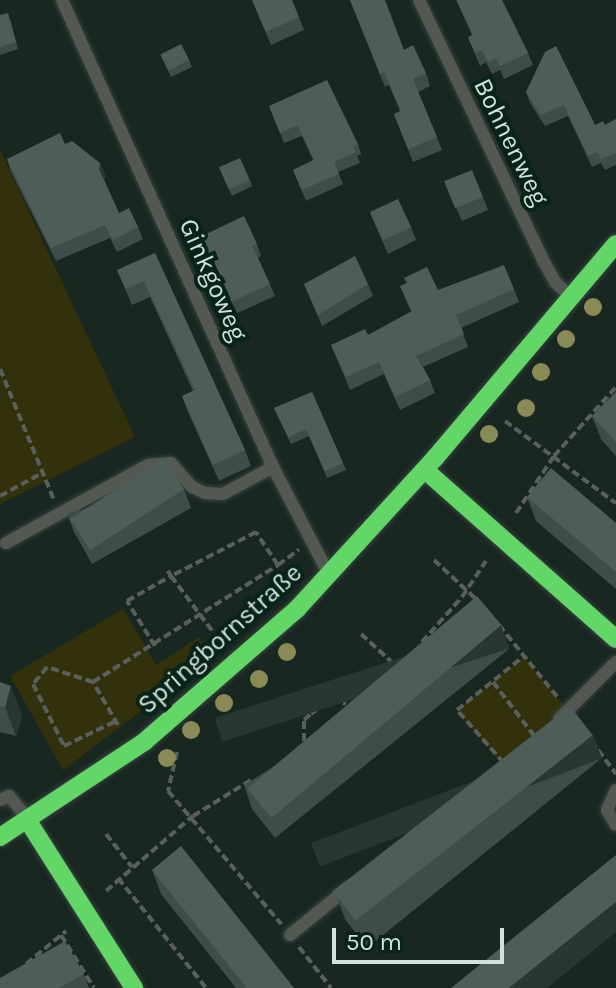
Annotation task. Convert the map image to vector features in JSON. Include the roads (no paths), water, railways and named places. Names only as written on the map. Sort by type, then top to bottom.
[{"type":"street","name":"Springbornstraße","points":[[0,837],[144,742],[240,660],[330,575],[425,470],[616,244]]},
{"type":"street","points":[[425,470],[616,639]]},
{"type":"street","points":[[28,821],[134,988]]},
{"type":"lane","name":"Ginkgoweg","points":[[62,0],[273,467],[330,575]]},
{"type":"lane","name":"Bohnenweg","points":[[419,0],[543,260],[555,282],[571,297]]},
{"type":"lane","points":[[6,543],[148,465],[171,463],[192,487],[205,493],[223,494],[273,467]]},
{"type":"lane","points":[[535,738],[569,711],[616,662]]},
{"type":"lane","points":[[616,790],[607,810],[616,825]]},
{"type":"lane","points":[[0,800],[9,796],[17,802],[28,821]]},
{"type":"lane","points":[[290,935],[361,878]]}]
